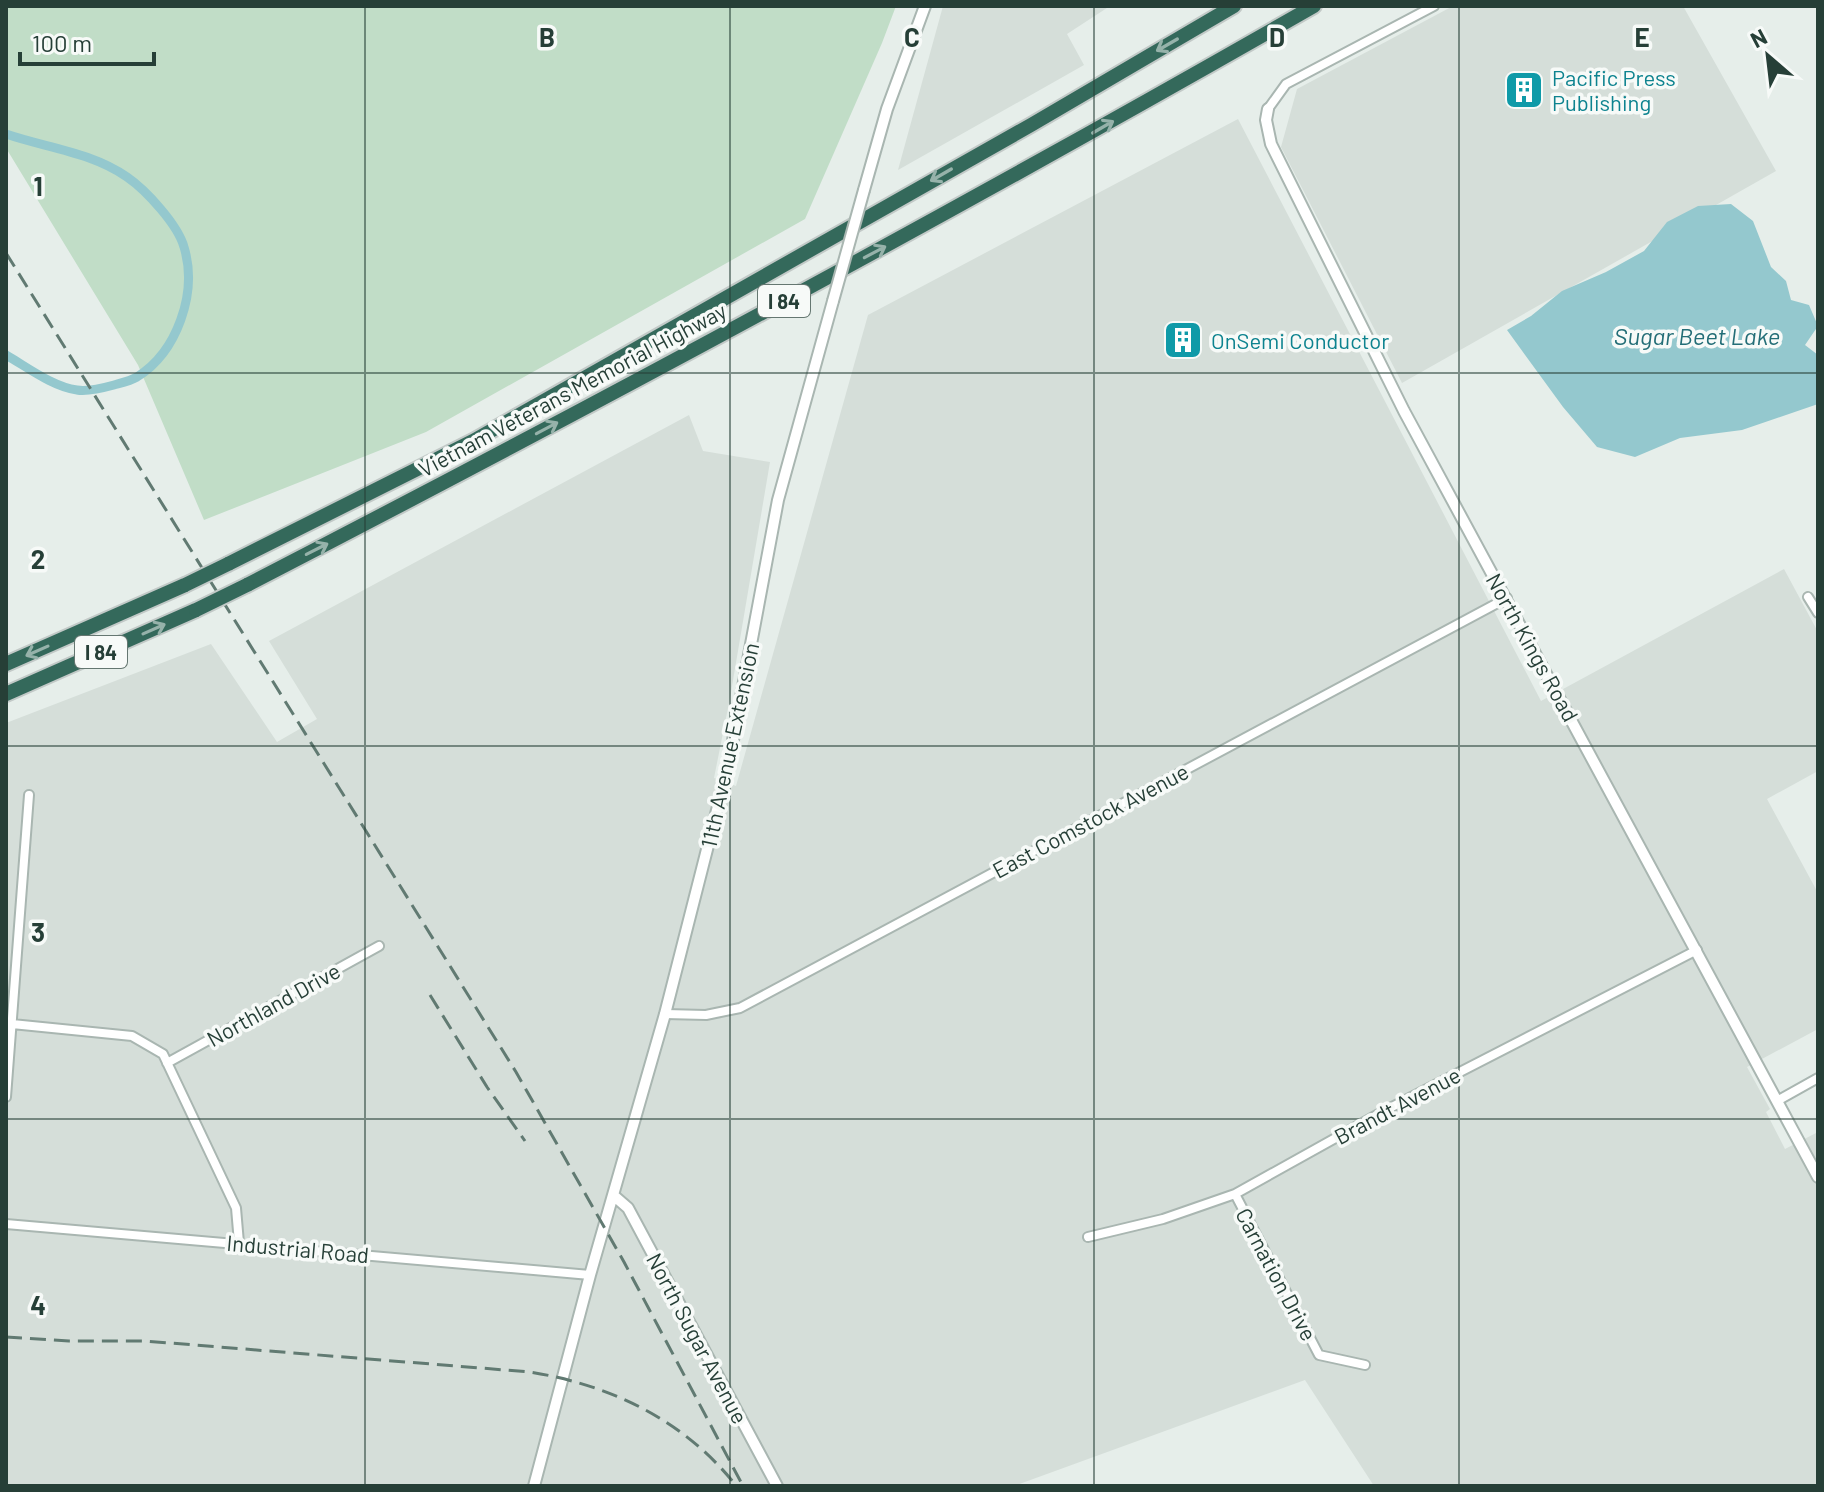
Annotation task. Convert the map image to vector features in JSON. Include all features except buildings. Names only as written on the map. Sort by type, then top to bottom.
[{"type":"highway","name":"Vietnam Veterans Memorial Highway","points":[[6,664],[185,585],[473,441],[1031,125],[1234,6]]},
{"type":"highway","name":"Vietnam Veterans Memorial Highway","points":[[6,694],[196,610],[480,465],[1044,160],[1314,6]]},
{"type":"street","name":"11th Avenue Extension","points":[[534,1486],[590,1275],[665,1014],[733,746],[778,500],[887,109],[925,6]]},
{"type":"street","points":[[1268,109],[1286,84],[1434,6]]},
{"type":"street","name":"North Kings Road","points":[[1268,109],[1266,120],[1271,144],[1404,411],[1818,1177]]},
{"type":"street","points":[[1808,597],[1818,613]]},
{"type":"street","name":"East Comstock Avenue","points":[[665,1014],[706,1015],[740,1008],[1507,598]]},
{"type":"street","points":[[6,1097],[29,795]]},
{"type":"street","name":"Northland Drive","points":[[167,1063],[379,946]]},
{"type":"street","name":"Brandt Avenue","points":[[1088,1237],[1163,1219],[1235,1194],[1384,1111],[1697,950]]},
{"type":"street","points":[[12,1024],[132,1036],[163,1054],[236,1208],[239,1243]]},
{"type":"street","points":[[1777,1101],[1818,1078]]},
{"type":"street","name":"Carnation Drive","points":[[1235,1194],[1319,1355],[1365,1365]]},
{"type":"street","name":"North Sugar Avenue","points":[[613,1195],[628,1208],[777,1486]]},
{"type":"street","name":"Industrial Road","points":[[6,1224],[590,1275]]},
{"type":"shaded area","points":[[943,6],[1110,6],[1067,34],[1084,65],[898,170]]},
{"type":"shaded area","points":[[1453,6],[1683,6],[1776,171],[1402,383],[1281,147],[1297,89]]},
{"type":"shaded area","points":[[1238,119],[1541,701],[1784,569],[1818,632],[1818,771],[1767,799],[1818,893],[1818,1029],[1747,1067],[1770,1109],[1766,1112],[1785,1149],[1818,1132],[1818,1486],[1374,1486],[1305,1380],[1014,1486],[6,1486],[6,723],[211,644],[277,742],[317,719],[269,641],[689,415],[703,451],[770,462],[714,778],[736,786],[868,315]]},
{"type":"green space","points":[[6,6],[896,6],[805,219],[426,432],[204,520],[138,365],[6,148]]},
{"type":"water","name":"Sugar Beet Lake","points":[[1731,204],[1753,221],[1771,267],[1786,281],[1791,300],[1809,305],[1818,326],[1805,345],[1818,355],[1818,404],[1742,430],[1680,438],[1635,457],[1597,447],[1563,407],[1507,330],[1531,316],[1562,291],[1644,251],[1667,222],[1698,206]]},
{"type":"waterway","points":[[6,134],[99,162],[127,177],[152,199],[175,229],[181,238],[188,265],[186,302],[173,337],[151,366],[131,380],[96,389],[77,390],[50,381],[6,355]]},
{"type":"railway","points":[[6,253],[516,1072],[624,1262],[743,1486]]},
{"type":"railway","points":[[430,995],[525,1141]]},
{"type":"railway","points":[[6,1337],[145,1341],[530,1372],[560,1378],[616,1396],[668,1423],[714,1460],[734,1483]]},
{"type":"place","name":"Pacific Press Publishing","points":[[1524,90]]},
{"type":"place","name":"OnSemi Conductor","points":[[1183,340]]}]
